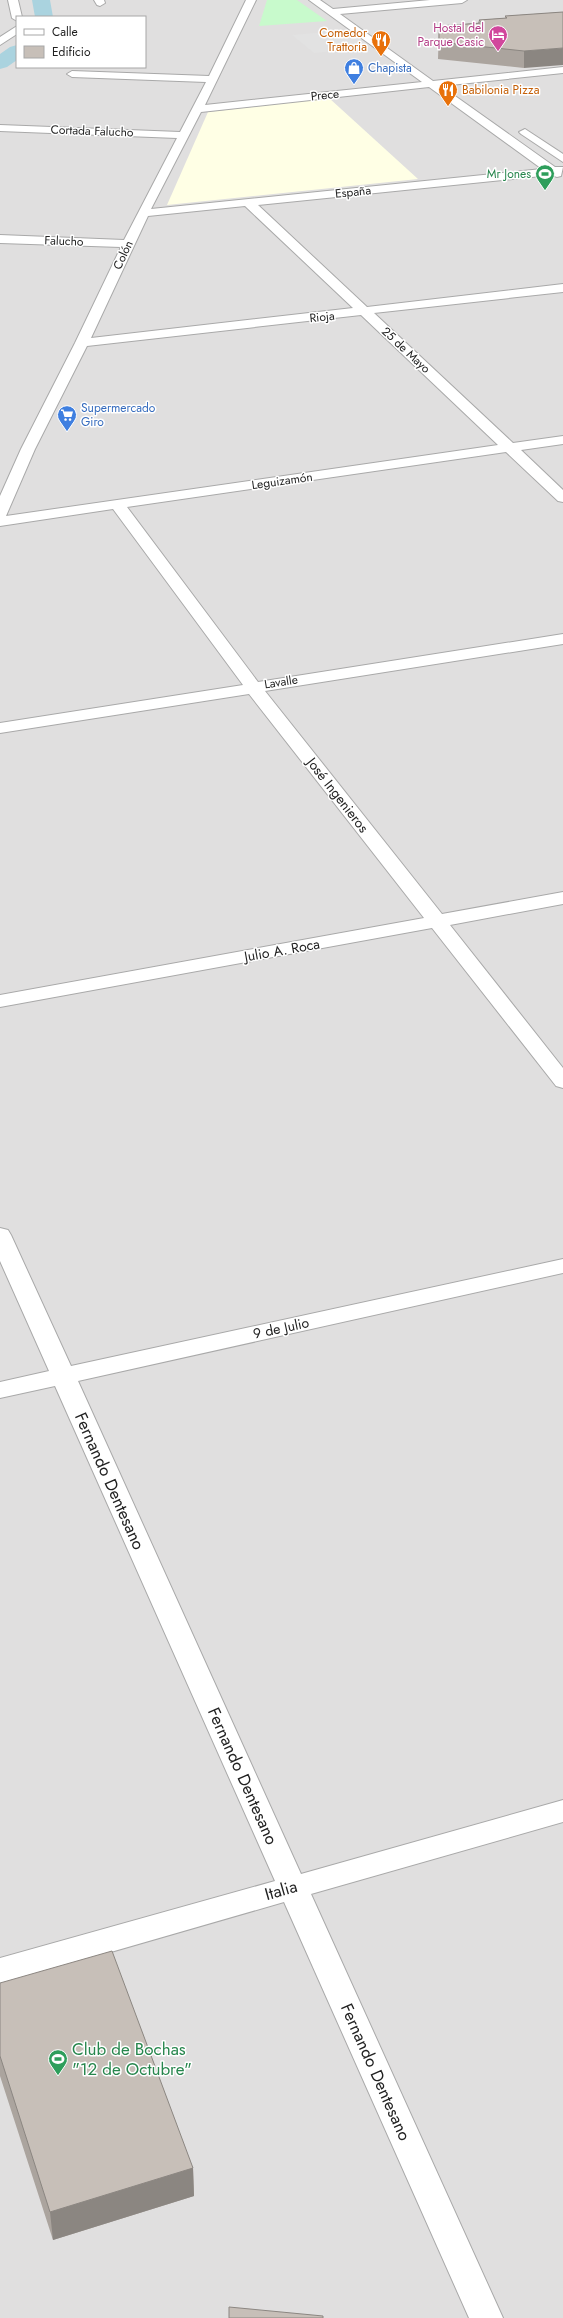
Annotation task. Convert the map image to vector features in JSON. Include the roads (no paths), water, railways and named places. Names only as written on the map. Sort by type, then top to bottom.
[{"type":"street","points":[[13,0],[17,16]]},
{"type":"street","name":"Colón","points":[[0,513],[28,449],[82,343],[143,213],[213,79],[251,0]]},
{"type":"street","points":[[314,0],[431,84],[558,170],[563,178]]},
{"type":"street","points":[[336,0],[362,19]]},
{"type":"street","points":[[331,12],[462,0]]},
{"type":"street","points":[[0,29],[16,29]]},
{"type":"street","points":[[0,42],[16,30]]},
{"type":"street","name":"Prece","points":[[197,109],[563,70]]},
{"type":"street","points":[[440,73],[465,91]]},
{"type":"street","points":[[72,74],[213,79]]},
{"type":"street","points":[[517,127],[563,159]]},
{"type":"street","name":"Cortada Falucho","points":[[0,128],[184,135]]},
{"type":"street","name":"España","points":[[143,213],[558,170]]},
{"type":"street","name":"25 de Mayo","points":[[248,202],[563,498]]},
{"type":"street","name":"Falucho","points":[[0,239],[129,244]]},
{"type":"street","name":"Rioja","points":[[82,343],[366,312],[563,288]]},
{"type":"street","name":"Leguizamón","points":[[0,521],[563,440]]},
{"type":"street","name":"José Ingenieros","points":[[118,505],[253,687],[563,1082]]},
{"type":"street","name":"Lavalle","points":[[0,728],[563,639]]},
{"type":"street","name":"Julio A. Roca","points":[[0,1001],[563,898]]},
{"type":"street","name":"Fernando Dentesano","points":[[0,1235],[486,2318]]},
{"type":"street","name":"9 de Julio","points":[[0,1390],[563,1266]]},
{"type":"street","name":"Italia","points":[[0,1970],[563,1811]]},
{"type":"waterway","points":[[41,0],[44,16]]},
{"type":"waterway","points":[[0,63],[16,52]]},
{"type":"place","name":"Hostal del Parque Casic","points":[[498,52]]},
{"type":"place","name":"Comedor Trattoria","points":[[381,57]]},
{"type":"place","name":"Chapista","points":[[354,85]]},
{"type":"place","name":"Babilonia Pizza","points":[[448,107]]},
{"type":"place","name":"Mr Jones","points":[[545,191]]},
{"type":"place","name":"Supermercado Giro","points":[[67,432]]},
{"type":"place","name":"Club de Bochas \"12 de Octubre\"","points":[[58,2076]]}]
